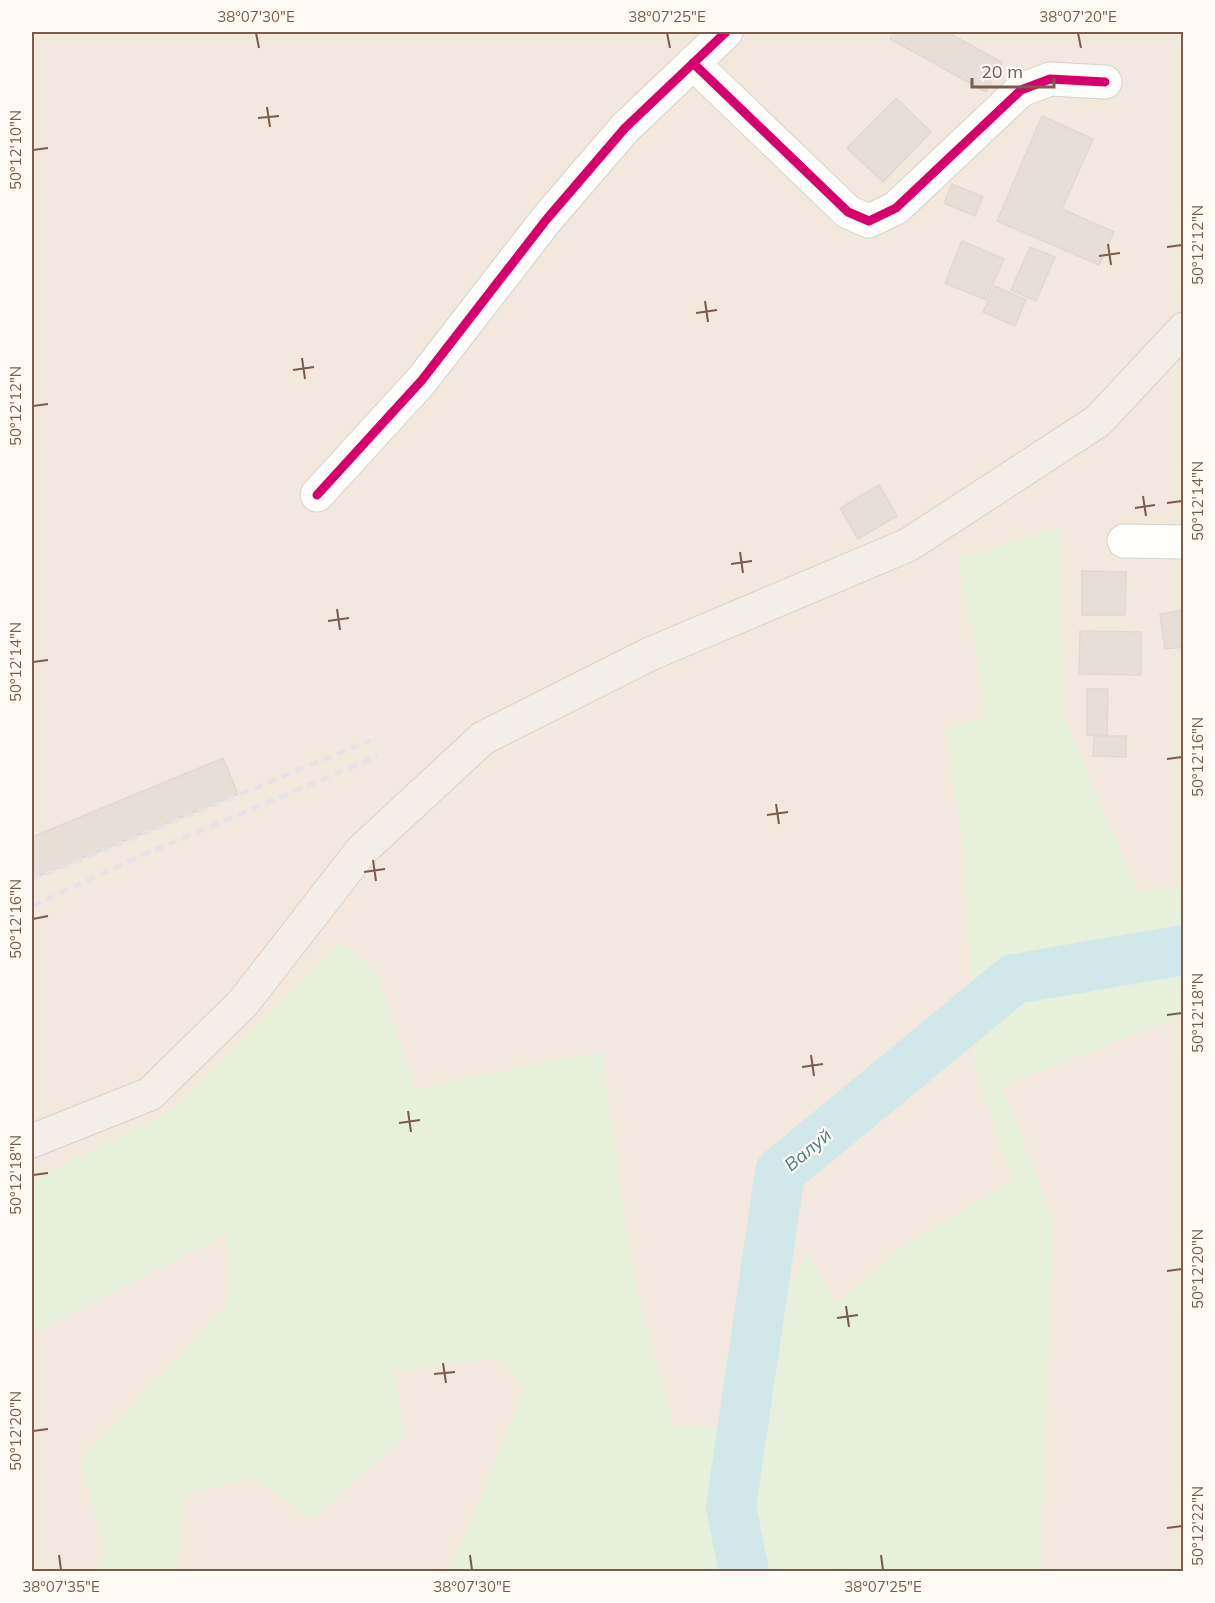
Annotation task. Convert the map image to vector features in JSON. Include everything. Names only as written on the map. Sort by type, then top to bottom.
[{"type":"main road","points":[[32,1141],[150,1094],[243,1003],[362,849],[483,738],[650,654],[908,545],[1098,421],[1184,329]]},
{"type":"street","points":[[317,495],[422,380],[546,220],[625,128],[726,32]]},
{"type":"street","points":[[693,63],[848,212],[869,221],[896,208],[1022,90],[1050,79],[1105,82]]},
{"type":"street","points":[[1124,541],[1184,542]]},
{"type":"shaded area","points":[[32,32],[1183,32],[1183,1571],[32,1571]]},
{"type":"green space","points":[[1061,527],[1063,714],[1138,892],[1183,885],[1184,1015],[1002,1086],[1054,1222],[1041,1546],[1043,1571],[449,1571],[525,1387],[496,1358],[394,1372],[405,1437],[312,1519],[253,1477],[185,1495],[177,1571],[94,1571],[105,1553],[80,1460],[228,1304],[228,1234],[32,1333],[32,1180],[170,1112],[340,943],[376,970],[415,1089],[602,1051],[634,1278],[674,1426],[724,1427],[807,1251],[837,1305],[898,1249],[1012,1181],[974,1065],[965,860],[946,728],[986,716],[958,558]]},
{"type":"building","points":[[894,32],[947,32],[1002,62],[986,92],[890,39]]},
{"type":"building","points":[[896,98],[931,132],[883,182],[847,148]]},
{"type":"building","points":[[1042,116],[1093,139],[1062,209],[1114,232],[1099,265],[997,221]]},
{"type":"building","points":[[952,184],[983,197],[975,216],[944,203]]},
{"type":"building","points":[[962,241],[1004,259],[986,300],[945,283]]},
{"type":"building","points":[[1030,247],[1055,257],[1036,301],[1011,290]]},
{"type":"building","points":[[995,286],[1026,300],[1015,326],[983,312]]},
{"type":"building","points":[[879,485],[897,516],[858,539],[840,508]]},
{"type":"building","points":[[1082,571],[1126,572],[1125,615],[1082,615]]},
{"type":"building","points":[[1184,610],[1184,647],[1165,649],[1160,614]]},
{"type":"building","points":[[1080,631],[1141,632],[1141,675],[1079,674]]},
{"type":"building","points":[[1087,689],[1108,689],[1107,735],[1087,735]]},
{"type":"building","points":[[1094,736],[1126,736],[1126,757],[1093,756]]},
{"type":"building","points":[[223,758],[238,794],[32,879],[32,837]]},
{"type":"waterway","name":"Валуй","points":[[744,1572],[731,1507],[780,1172],[1014,979],[1184,950]]},
{"type":"railway","points":[[32,880],[371,740]]},
{"type":"railway","points":[[32,906],[140,856],[378,756]]},
{"type":"cycle path","points":[[317,495],[422,380],[546,220],[625,128],[726,32]]},
{"type":"cycle path","points":[[693,63],[848,212],[869,221],[896,208],[1021,90],[1050,79],[1105,82]]}]
